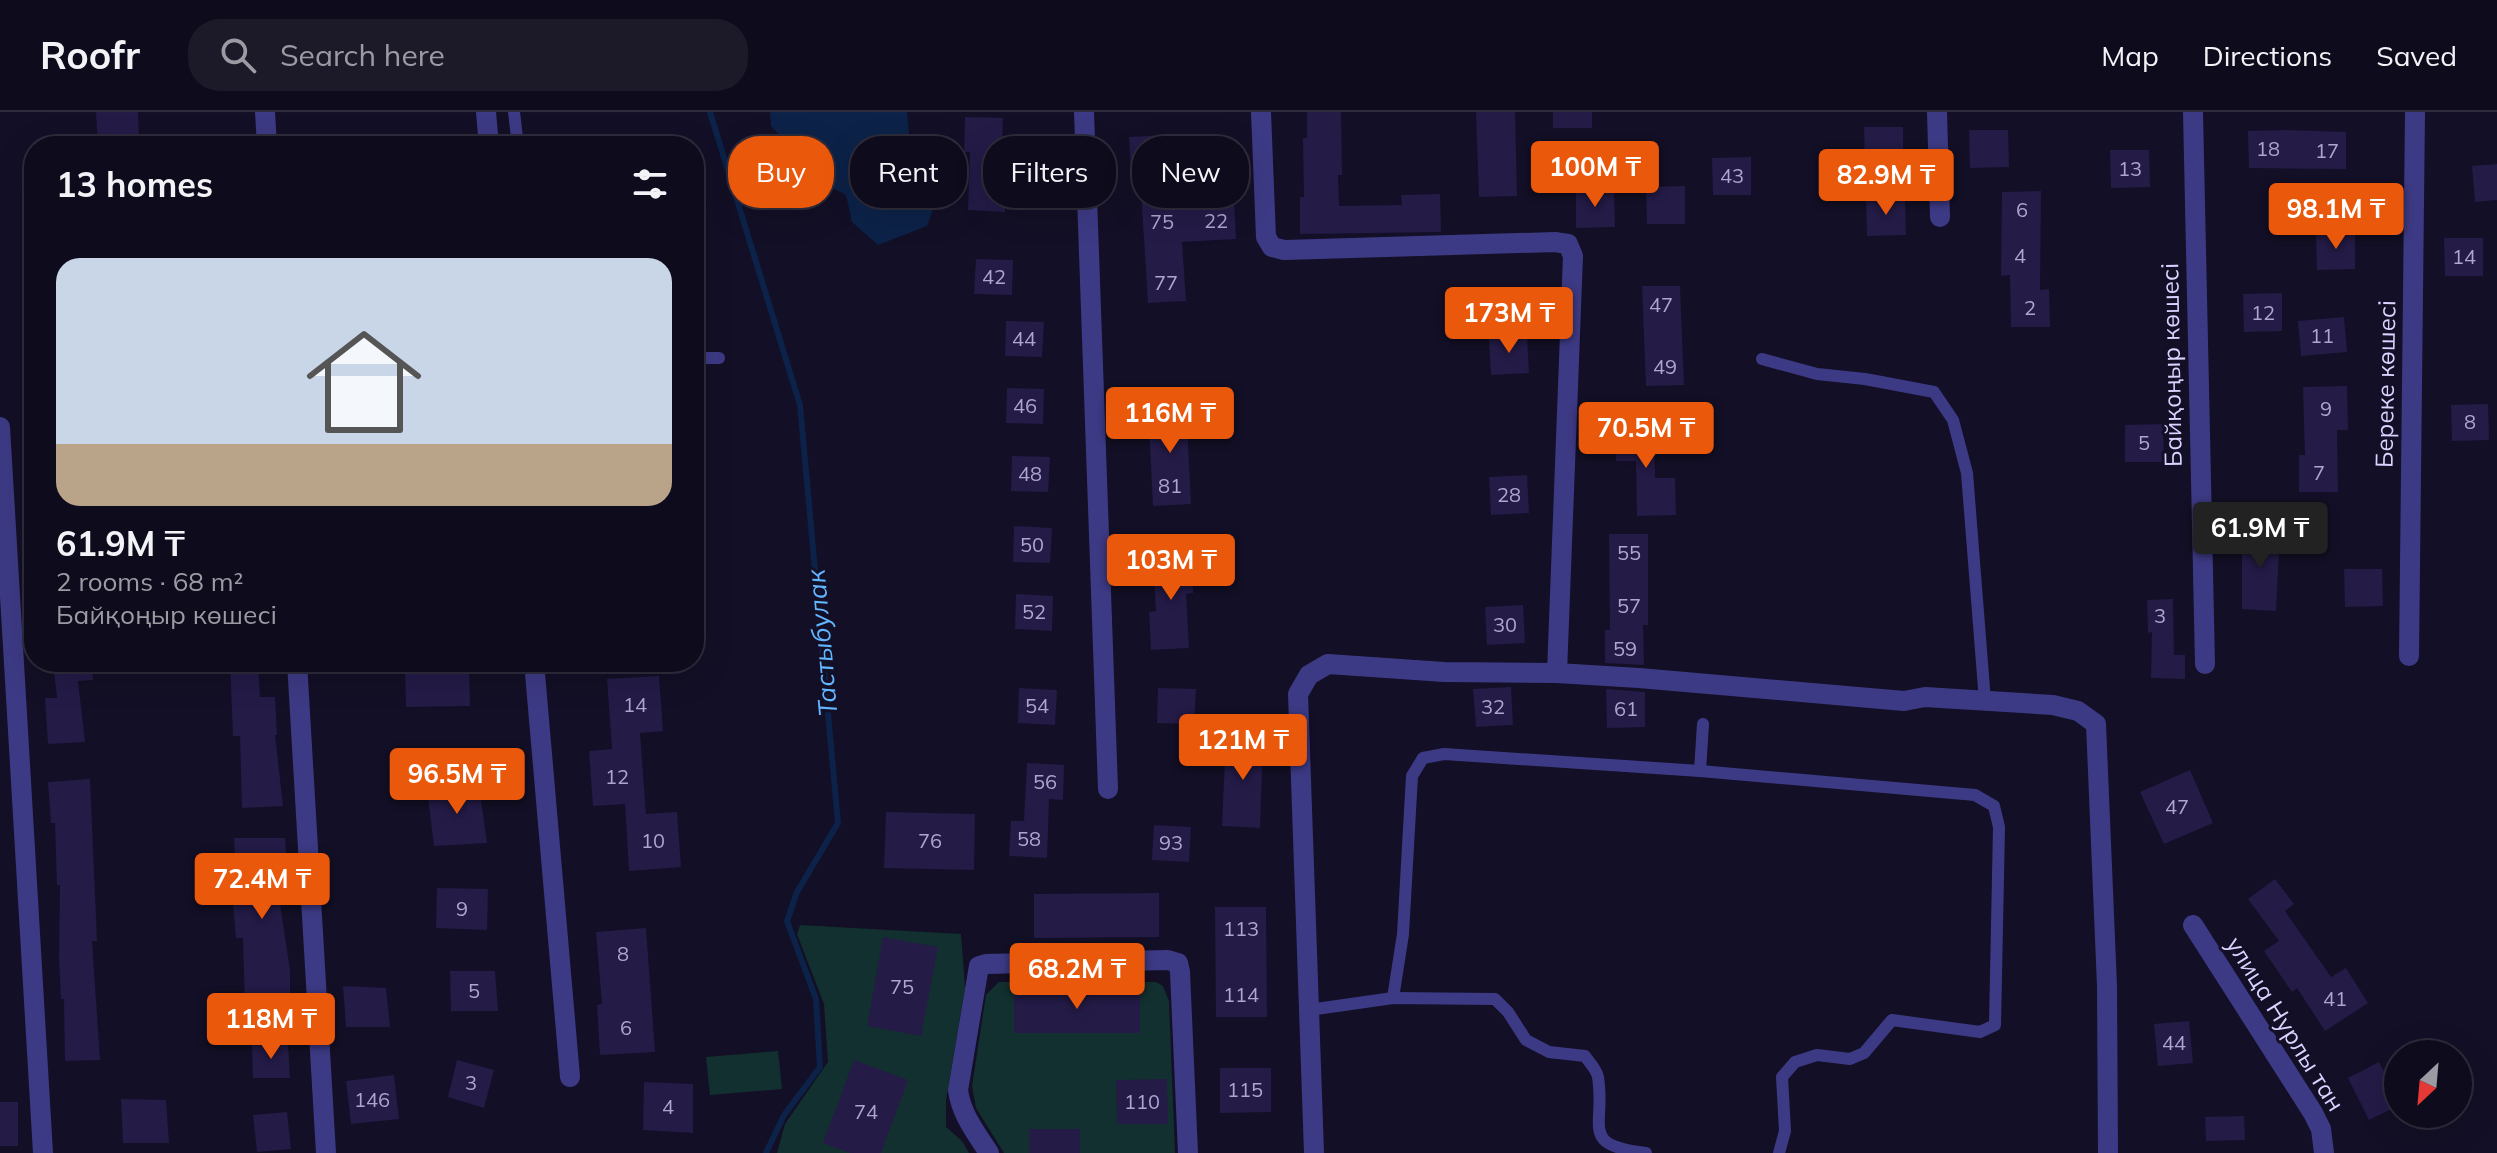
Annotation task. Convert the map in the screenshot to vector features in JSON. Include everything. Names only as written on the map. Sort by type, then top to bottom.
[{"type":"street","points":[[265,112],[266,136]]},
{"type":"street","points":[[486,112],[488,136]]},
{"type":"street","points":[[1084,112],[1108,789]]},
{"type":"street","points":[[1261,112],[1266,237],[1272,247],[1284,250],[1568,244],[1573,256],[1557,673]]},
{"type":"street","points":[[1937,112],[1940,217]]},
{"type":"street","name":"Байқоңыр көшесі","points":[[2193,112],[2205,664]]},
{"type":"street","name":"Береке көшесі","points":[[2409,656],[2415,112]]},
{"type":"street","points":[[0,427],[43,1153]]},
{"type":"street","points":[[1314,1153],[1298,694],[1309,675],[1328,664],[1444,672],[1557,673],[1639,678],[1904,701],[1925,697],[2053,705],[2078,711],[2096,724],[2107,986],[2108,1153]]},
{"type":"street","points":[[298,672],[326,1153]]},
{"type":"street","points":[[535,672],[570,1077]]},
{"type":"street","name":"улица Нурлы тан","points":[[2193,925],[2313,1113],[2321,1129],[2324,1153]]},
{"type":"street","points":[[989,1153],[964,1112],[958,1090],[979,966],[1168,960],[1178,963],[1180,972],[1188,1153]]},
{"type":"lane","points":[[514,112],[517,136]]},
{"type":"lane","points":[[704,358],[719,358]]},
{"type":"lane","points":[[1762,359],[1817,374],[1934,392],[1953,420],[1967,473],[1985,701]]},
{"type":"lane","points":[[1700,771],[1703,724]]},
{"type":"lane","points":[[1393,998],[1403,934],[1412,776],[1423,758],[1444,754],[1700,771],[1975,795],[1994,806],[1999,827],[1995,1025],[1980,1032],[1892,1020],[1864,1053],[1850,1059],[1817,1055],[1795,1062],[1782,1077],[1785,1131],[1779,1153]]},
{"type":"lane","points":[[1309,1010],[1393,998],[1495,999],[1508,1012],[1526,1040],[1549,1052],[1585,1056],[1598,1074],[1598,1130],[1606,1144],[1621,1150],[1646,1153]]},
{"type":"green space","points":[[800,925],[961,934],[965,988],[946,1100],[946,1127],[962,1141],[969,1153],[777,1153],[785,1124],[828,1062],[824,1004],[797,934]]},
{"type":"green space","points":[[999,982],[1156,982],[1163,986],[1169,1001],[1175,1153],[1004,1153],[976,1108],[972,1086],[986,995]]},
{"type":"green space","points":[[778,1051],[782,1089],[710,1095],[706,1057]]},
{"type":"water","points":[[770,112],[907,112],[909,136],[850,136],[850,208],[934,208],[927,226],[878,245],[852,222],[846,195],[834,189],[834,136],[780,136],[771,126]]},
{"type":"building","points":[[96,112],[138,112],[139,136],[97,136]]},
{"type":"building","points":[[1307,112],[1341,112],[1339,206],[1402,205],[1401,195],[1440,194],[1441,232],[1300,234],[1300,197],[1304,197],[1303,138],[1307,138]]},
{"type":"building","points":[[1476,112],[1515,112],[1517,196],[1479,197]]},
{"type":"building","points":[[1553,112],[1592,112],[1592,128],[1553,128]]},
{"type":"building","points":[[965,117],[1003,118],[1002,136],[983,136],[983,208],[1005,208],[1005,212],[968,210],[970,152],[967,152],[967,136],[964,136]]},
{"type":"building","points":[[1864,127],[1903,127],[1903,164],[1865,165]]},
{"type":"building","points":[[1969,130],[2008,130],[2009,167],[1970,168]]},
{"type":"building","points":[[2248,131],[2346,132],[2346,169],[2249,168]]},
{"type":"building","points":[[1129,137],[1132,137],[1132,175],[1131,175]]},
{"type":"building","points":[[2110,150],[2149,150],[2150,187],[2111,188]]},
{"type":"building","points":[[1751,157],[1751,195],[1713,195],[1712,158]]},
{"type":"building","points":[[2497,164],[2497,200],[2475,202],[2472,166]]},
{"type":"building","points":[[1685,186],[1685,224],[1647,224],[1646,187]]},
{"type":"building","points":[[1576,190],[1614,190],[1615,227],[1576,228]]},
{"type":"building","points":[[2041,191],[2040,290],[2049,289],[2050,327],[2011,327],[2010,275],[2001,276],[2002,192]]},
{"type":"building","points":[[1866,198],[1905,198],[1906,235],[1867,236]]},
{"type":"building","points":[[1142,208],[1234,208],[1236,239],[1182,242],[1186,301],[1148,303]]},
{"type":"building","points":[[2316,232],[2355,232],[2355,269],[2317,270]]},
{"type":"building","points":[[2444,238],[2483,238],[2483,276],[2445,276]]},
{"type":"building","points":[[976,259],[1013,260],[1012,295],[974,294]]},
{"type":"building","points":[[1642,286],[1680,286],[1684,385],[1646,386]]},
{"type":"building","points":[[2282,293],[2282,331],[2244,332],[2243,294]]},
{"type":"building","points":[[2344,317],[2347,352],[2301,356],[2298,321]]},
{"type":"building","points":[[1006,321],[1044,322],[1042,357],[1005,356]]},
{"type":"building","points":[[1527,335],[1529,373],[1491,375],[1489,337]]},
{"type":"building","points":[[2347,386],[2348,430],[2337,430],[2338,492],[2299,492],[2299,455],[2305,455],[2303,387]]},
{"type":"building","points":[[1007,388],[1044,389],[1043,424],[1006,423]]},
{"type":"building","points":[[1186,404],[1191,504],[1153,506],[1148,406]]},
{"type":"building","points":[[2488,404],[2489,440],[2452,441],[2451,405]]},
{"type":"building","points":[[1654,423],[1655,478],[1675,478],[1676,515],[1637,516],[1636,461],[1616,461],[1615,424]]},
{"type":"building","points":[[2163,424],[2164,462],[2125,462],[2125,425]]},
{"type":"building","points":[[1012,456],[1050,457],[1048,492],[1011,491]]},
{"type":"building","points":[[1527,475],[1529,513],[1491,515],[1489,477]]},
{"type":"building","points":[[1014,526],[1052,528],[1050,563],[1013,562]]},
{"type":"building","points":[[2242,530],[2280,531],[2276,611],[2242,609]]},
{"type":"building","points":[[1609,534],[1648,534],[1648,625],[1643,625],[1644,665],[1605,663],[1605,630],[1610,630]]},
{"type":"building","points":[[1191,555],[1193,593],[1186,594],[1189,648],[1151,650],[1149,612],[1156,611],[1153,557]]},
{"type":"building","points":[[2344,569],[2382,569],[2383,606],[2345,607]]},
{"type":"building","points":[[1016,594],[1053,596],[1052,631],[1015,629]]},
{"type":"building","points":[[2173,599],[2174,655],[2185,655],[2185,679],[2151,678],[2152,632],[2148,633],[2147,600]]},
{"type":"building","points":[[1523,605],[1525,643],[1487,645],[1485,607]]},
{"type":"building","points":[[54,672],[92,672],[93,680],[78,681],[85,742],[48,744],[45,698],[57,698]]},
{"type":"building","points":[[230,672],[259,672],[260,697],[275,697],[275,735],[283,806],[242,808],[240,736],[233,736]]},
{"type":"building","points":[[405,672],[469,672],[470,706],[406,707]]},
{"type":"building","points":[[659,676],[663,731],[640,733],[646,814],[677,812],[681,867],[629,871],[625,804],[593,806],[589,751],[612,749],[607,679]]},
{"type":"building","points":[[1511,687],[1513,725],[1476,727],[1473,689]]},
{"type":"building","points":[[1019,688],[1057,690],[1055,725],[1018,723]]},
{"type":"building","points":[[1158,688],[1196,689],[1194,724],[1157,723]]},
{"type":"building","points":[[1606,689],[1645,692],[1645,727],[1607,728]]},
{"type":"building","points":[[1226,736],[1263,738],[1260,828],[1222,826]]},
{"type":"building","points":[[1027,763],[1064,765],[1063,800],[1049,799],[1047,858],[1009,856],[1011,821],[1024,821]]},
{"type":"building","points":[[2190,770],[2213,823],[2164,844],[2140,792]]},
{"type":"building","points":[[90,779],[97,941],[92,941],[100,1060],[65,1061],[64,999],[61,999],[59,959],[60,885],[57,885],[55,823],[51,823],[48,782]]},
{"type":"building","points":[[479,786],[487,843],[434,846],[427,789]]},
{"type":"building","points":[[886,812],[975,814],[974,870],[884,868]]},
{"type":"building","points":[[1154,825],[1191,827],[1189,862],[1152,860]]},
{"type":"building","points":[[234,838],[285,838],[288,877],[276,877],[290,970],[290,1006],[245,1007],[243,938],[236,938],[233,903],[238,903]]},
{"type":"building","points":[[2275,879],[2294,904],[2285,911],[2331,977],[2346,968],[2368,1003],[2325,1031],[2297,988],[2292,992],[2264,951],[2279,941],[2248,899]]},
{"type":"building","points":[[437,888],[488,889],[487,930],[436,928]]},
{"type":"building","points":[[1159,893],[1159,937],[1034,938],[1034,894]]},
{"type":"building","points":[[1215,907],[1266,907],[1267,1017],[1216,1017]]},
{"type":"building","points":[[646,928],[655,1052],[600,1055],[597,1005],[602,1004],[596,932]]},
{"type":"building","points":[[883,937],[938,947],[921,1036],[867,1026]]},
{"type":"building","points":[[450,971],[495,971],[498,1011],[451,1011]]},
{"type":"building","points":[[343,986],[386,988],[390,1027],[346,1027]]},
{"type":"building","points":[[1014,989],[1140,989],[1140,1033],[1014,1033]]},
{"type":"building","points":[[2189,1021],[2193,1063],[2158,1066],[2154,1024]]},
{"type":"building","points":[[252,1044],[288,1045],[290,1078],[253,1078]]},
{"type":"building","points":[[457,1060],[494,1070],[484,1108],[448,1097]]},
{"type":"building","points":[[854,1060],[908,1080],[881,1153],[850,1153],[823,1143]]},
{"type":"building","points":[[2379,1062],[2384,1072],[2384,1113],[2369,1120],[2348,1078]]},
{"type":"building","points":[[1220,1068],[1271,1068],[1271,1112],[1220,1113]]},
{"type":"building","points":[[394,1075],[399,1119],[351,1124],[346,1081]]},
{"type":"building","points":[[1167,1079],[1168,1124],[1117,1124],[1116,1080]]},
{"type":"building","points":[[644,1082],[693,1084],[693,1133],[643,1130]]},
{"type":"building","points":[[121,1099],[166,1100],[169,1143],[123,1143]]},
{"type":"building","points":[[0,1102],[18,1102],[18,1146],[0,1146]]},
{"type":"building","points":[[287,1112],[291,1149],[257,1152],[253,1115]]},
{"type":"building","points":[[2244,1116],[2245,1140],[2206,1141],[2205,1117]]},
{"type":"building","points":[[1029,1129],[1080,1129],[1080,1153],[1029,1153]]},
{"type":"waterway","name":"Тастыбулак","points":[[710,112],[800,405],[838,823],[797,892],[787,921],[816,999],[820,1067],[784,1115],[766,1153]]}]
